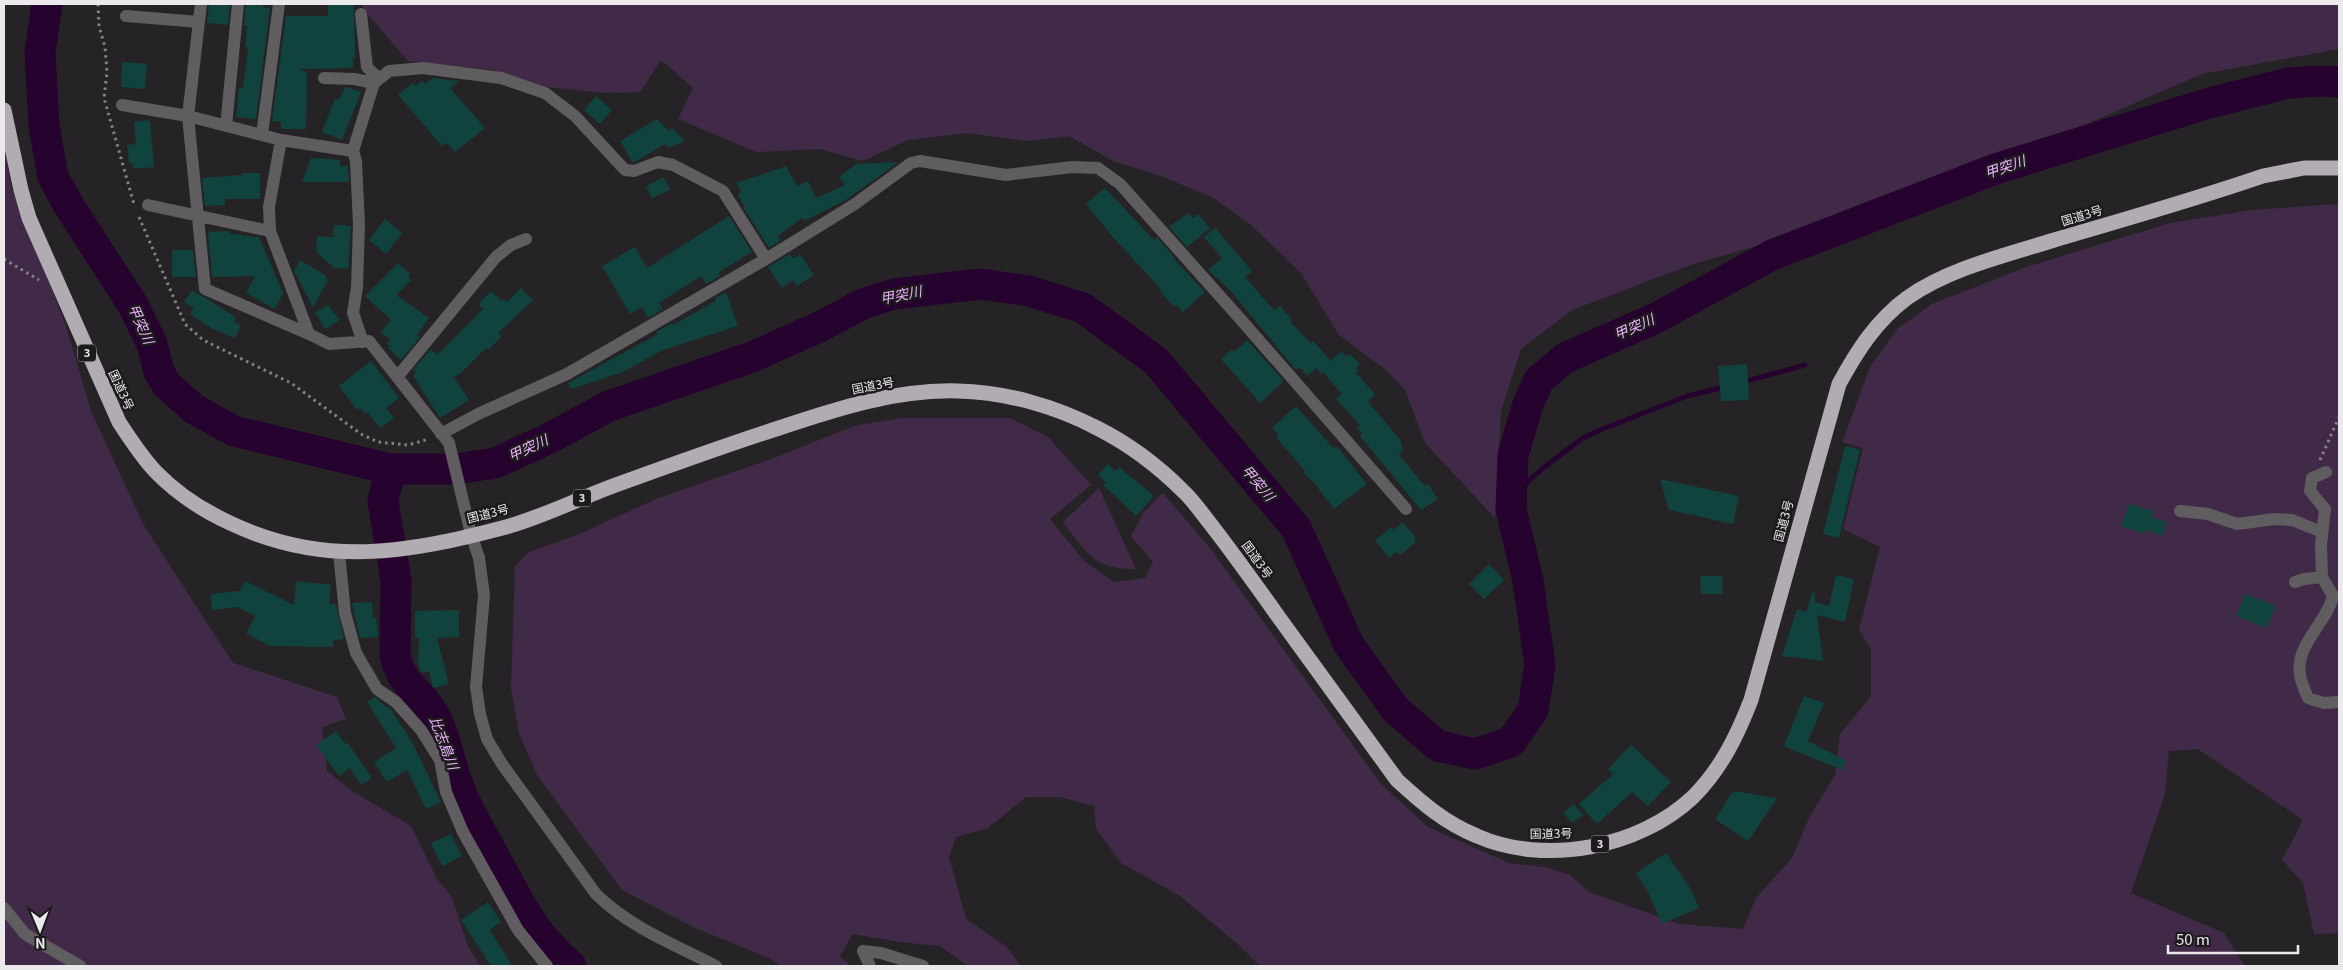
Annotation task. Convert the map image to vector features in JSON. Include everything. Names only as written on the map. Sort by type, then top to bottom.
[{"type":"highway","name":"国道3号","points":[[4,110],[29,218],[119,422],[155,471],[180,494],[209,513],[256,535],[293,546],[339,552],[377,552],[413,548],[508,526],[691,457],[840,408],[905,394],[932,392],[959,391],[1008,396],[1063,412],[1096,427],[1127,445],[1152,463],[1186,493],[1233,553],[1397,780],[1431,811],[1477,837],[1518,848],[1557,850],[1589,847],[1640,832],[1669,815],[1692,797],[1717,769],[1737,736],[1750,700],[1839,384],[1860,346],[1882,320],[1907,298],[1932,283],[2008,254],[2262,176],[2304,168],[2339,168]]},
{"type":"street","points":[[201,4],[188,116],[205,289],[330,344],[369,341],[445,438],[471,534],[480,558],[484,595],[476,687],[480,714],[487,739],[508,772],[596,894],[610,908],[635,924],[716,966]]},
{"type":"street","points":[[226,126],[238,4]]},
{"type":"street","points":[[262,135],[279,4]]},
{"type":"street","points":[[362,14],[367,67],[377,81]]},
{"type":"street","points":[[126,16],[199,22]]},
{"type":"street","points":[[363,342],[353,313],[357,286],[358,225],[356,160],[353,150],[377,81],[389,71],[423,68],[501,78],[545,93],[575,116],[625,170],[634,171],[658,162],[673,165],[723,191],[766,259]]},
{"type":"street","points":[[324,78],[354,78],[377,81]]},
{"type":"street","points":[[122,105],[188,116],[281,140],[353,150]]},
{"type":"street","points":[[281,140],[269,207],[270,232],[309,334]]},
{"type":"street","points":[[445,438],[478,414],[567,374],[766,259],[854,204],[911,164],[920,161],[1006,175],[1072,167],[1098,168],[1120,184],[1406,509]]},
{"type":"street","points":[[148,205],[270,232]]},
{"type":"street","points":[[398,376],[496,257],[511,244],[526,238]]},
{"type":"street","points":[[2326,472],[2312,478],[2310,492],[2325,509],[2322,532],[2322,577],[2333,596],[2331,604],[2309,638],[2302,655],[2300,674],[2308,698],[2324,703],[2339,702]]},
{"type":"street","points":[[2180,511],[2208,514],[2237,524],[2274,519],[2292,520],[2322,532]]},
{"type":"street","points":[[339,552],[345,613],[356,653],[377,689],[396,702],[421,730],[440,760],[446,792],[463,832],[518,930],[547,966]]},
{"type":"street","points":[[2295,582],[2304,578],[2322,577]]},
{"type":"street","points":[[4,908],[25,934],[80,966]]},
{"type":"street","points":[[870,966],[863,952],[881,953],[923,966]]},
{"type":"path","points":[[4,259],[63,294]]},
{"type":"path","points":[[2312,478],[2339,417]]},
{"type":"shaded area","points":[[361,4],[2339,4],[2339,49],[2202,74],[1895,207],[1693,264],[1572,310],[1521,349],[1501,411],[1495,518],[1425,443],[1405,390],[1386,370],[1339,335],[1301,273],[1251,225],[1212,197],[1158,175],[1113,161],[1069,136],[1028,141],[967,133],[908,140],[863,161],[820,149],[756,152],[678,119],[693,88],[661,60],[640,92],[603,93],[548,87],[494,70],[408,61]]},
{"type":"shaded area","points":[[4,147],[12,189],[65,323],[91,411],[143,524],[233,663],[337,697],[346,719],[322,727],[327,771],[352,791],[411,826],[437,879],[452,897],[467,944],[480,966],[4,966]]},
{"type":"shaded area","points":[[2339,204],[2339,933],[2314,934],[2303,883],[2282,860],[2303,820],[2198,749],[2169,751],[2165,794],[2131,893],[2224,933],[2245,966],[1260,966],[1239,945],[1180,896],[1121,863],[1096,829],[1094,806],[1059,797],[1026,797],[988,828],[956,837],[949,857],[966,919],[1007,947],[1020,966],[968,966],[940,946],[900,942],[853,934],[840,956],[851,966],[782,966],[769,958],[693,927],[622,890],[537,775],[519,733],[511,688],[515,566],[529,552],[577,535],[656,499],[774,458],[854,426],[901,418],[1010,418],[1048,437],[1091,485],[1050,519],[1084,561],[1114,582],[1145,578],[1153,562],[1131,536],[1144,512],[1163,493],[1209,547],[1381,784],[1428,827],[1509,863],[1545,867],[1570,875],[1589,892],[1679,924],[1743,929],[1756,898],[1792,858],[1810,816],[1835,775],[1840,734],[1871,696],[1871,649],[1859,630],[1880,547],[1843,529],[1863,448],[1842,442],[1870,367],[1897,329],[1932,304],[2026,267],[2170,223],[2251,210]]},
{"type":"shaded area","points":[[1099,488],[1136,569],[1110,566],[1092,557],[1063,522]]},
{"type":"building","points":[[209,4],[230,4],[228,25],[207,23]]},
{"type":"building","points":[[246,4],[263,4],[263,7],[270,8],[256,119],[236,117],[239,88],[243,89],[248,48],[245,47],[247,26],[244,26]]},
{"type":"building","points":[[328,4],[354,4],[355,58],[353,58],[353,68],[298,69],[307,72],[306,129],[281,129],[281,122],[272,121],[286,16],[328,16]]},
{"type":"building","points":[[122,62],[147,64],[145,89],[121,87]]},
{"type":"building","points":[[433,78],[459,81],[450,88],[485,128],[455,152],[447,143],[442,146],[398,95],[413,83],[416,86],[422,80],[425,84]]},
{"type":"building","points":[[345,87],[361,92],[342,140],[322,132],[335,98],[339,100]]},
{"type":"building","points":[[596,96],[612,110],[600,124],[584,110]]},
{"type":"building","points":[[657,119],[669,131],[672,128],[685,141],[669,148],[665,144],[633,163],[620,141]]},
{"type":"building","points":[[150,120],[154,167],[133,169],[132,163],[129,163],[127,145],[136,144],[134,122]]},
{"type":"building","points":[[311,158],[340,160],[340,166],[348,166],[349,182],[302,182]]},
{"type":"building","points":[[899,162],[844,201],[804,221],[802,218],[778,236],[781,240],[769,248],[743,207],[738,194],[741,192],[736,183],[786,166],[797,186],[808,181],[816,198],[845,185],[839,177],[856,164]]},
{"type":"building","points":[[242,173],[260,173],[260,199],[225,199],[225,205],[205,206],[202,178],[242,175]]},
{"type":"building","points":[[664,177],[670,190],[652,198],[646,186]]},
{"type":"building","points":[[1105,188],[1154,240],[1157,237],[1174,259],[1205,292],[1183,312],[1176,305],[1174,307],[1163,295],[1158,286],[1112,236],[1086,204]]},
{"type":"building","points":[[1188,213],[1193,218],[1198,214],[1210,228],[1187,247],[1169,227]]},
{"type":"building","points":[[729,216],[752,252],[719,272],[720,276],[706,284],[701,276],[659,303],[663,309],[648,318],[642,307],[630,314],[602,266],[635,247],[647,268]]},
{"type":"building","points":[[385,219],[402,233],[386,254],[369,240]]},
{"type":"building","points":[[334,225],[351,226],[348,269],[334,268],[316,252],[317,236],[333,237]]},
{"type":"building","points":[[1215,228],[1252,271],[1245,277],[1271,307],[1276,310],[1280,306],[1292,319],[1290,322],[1311,343],[1313,341],[1331,361],[1342,351],[1346,357],[1350,354],[1360,364],[1355,372],[1375,394],[1368,402],[1400,439],[1403,451],[1399,455],[1425,486],[1428,484],[1438,499],[1421,510],[1360,436],[1362,434],[1357,428],[1360,425],[1336,399],[1342,394],[1323,372],[1321,374],[1316,368],[1307,376],[1299,367],[1296,370],[1230,290],[1208,270],[1222,258],[1204,237]]},
{"type":"building","points":[[230,231],[230,234],[259,237],[283,293],[275,309],[246,293],[255,276],[212,277],[208,232]]},
{"type":"building","points":[[172,250],[193,250],[196,277],[172,277]]},
{"type":"building","points":[[790,254],[794,259],[800,254],[814,275],[797,286],[793,280],[782,288],[768,267]]},
{"type":"building","points":[[300,260],[325,275],[328,280],[313,307],[294,271]]},
{"type":"building","points":[[398,263],[410,274],[408,276],[411,280],[396,295],[429,318],[417,335],[420,337],[401,360],[388,348],[390,347],[387,344],[390,340],[381,332],[391,320],[365,296]]},
{"type":"building","points":[[521,288],[533,300],[498,333],[502,336],[488,350],[486,348],[460,374],[454,377],[469,400],[440,418],[413,376],[416,372],[413,370],[431,349],[437,355],[483,309],[478,304],[491,291],[502,301],[504,299],[507,302]]},
{"type":"building","points":[[192,290],[236,317],[234,322],[241,325],[235,338],[211,328],[190,314],[194,308],[184,302]]},
{"type":"building","points":[[726,292],[738,326],[663,350],[623,372],[571,389],[568,383],[658,334],[656,332],[672,323],[673,325],[716,301],[715,298]]},
{"type":"building","points":[[328,305],[340,320],[325,329],[315,312]]},
{"type":"building","points":[[1247,340],[1284,381],[1260,403],[1221,359],[1232,349],[1234,352]]},
{"type":"building","points":[[371,361],[399,398],[386,408],[394,418],[380,428],[367,412],[365,414],[360,408],[357,410],[339,386]]},
{"type":"building","points":[[1747,364],[1749,400],[1721,401],[1718,366]]},
{"type":"building","points":[[1296,406],[1334,449],[1336,446],[1341,451],[1367,484],[1334,509],[1314,483],[1303,473],[1305,471],[1276,437],[1278,435],[1272,428]]},
{"type":"building","points":[[1845,446],[1860,450],[1839,538],[1823,534]]},
{"type":"building","points":[[1108,464],[1116,471],[1119,467],[1154,496],[1136,516],[1103,485],[1106,482],[1098,475]]},
{"type":"building","points":[[1660,479],[1739,496],[1733,524],[1669,510]]},
{"type":"building","points":[[2129,504],[2153,511],[2151,517],[2167,522],[2162,536],[2146,530],[2145,534],[2121,526]]},
{"type":"building","points":[[1403,522],[1416,538],[1413,540],[1416,542],[1400,555],[1397,552],[1389,558],[1375,540],[1392,527],[1394,530]]},
{"type":"building","points":[[1489,564],[1504,580],[1484,599],[1469,584]]},
{"type":"building","points":[[1836,575],[1854,579],[1845,622],[1817,615],[1823,661],[1782,656],[1797,609],[1806,612],[1814,588],[1815,602],[1829,606]]},
{"type":"building","points":[[1700,576],[1722,576],[1723,594],[1701,594]]},
{"type":"building","points":[[245,581],[294,605],[296,581],[331,585],[329,605],[336,604],[344,639],[333,640],[333,647],[270,646],[246,633],[255,616],[238,607],[212,610],[211,594],[240,591]]},
{"type":"building","points":[[2245,594],[2276,606],[2267,628],[2236,616]]},
{"type":"building","points":[[372,602],[373,618],[376,618],[378,637],[360,638],[352,603]]},
{"type":"building","points":[[459,610],[459,637],[437,638],[449,684],[433,688],[429,671],[421,673],[418,661],[419,638],[415,638],[415,611]]},
{"type":"building","points":[[1804,696],[1824,703],[1808,741],[1846,761],[1842,770],[1784,746]]},
{"type":"building","points":[[375,697],[386,707],[390,708],[412,742],[441,802],[426,809],[407,770],[387,782],[374,762],[396,748],[367,702]]},
{"type":"building","points":[[336,731],[345,744],[347,742],[372,778],[361,785],[350,768],[339,776],[316,745]]},
{"type":"building","points":[[1631,745],[1671,782],[1648,806],[1632,792],[1597,824],[1579,804],[1613,774],[1608,769]]},
{"type":"building","points":[[1733,791],[1777,798],[1748,841],[1715,819]]},
{"type":"building","points":[[1574,804],[1583,815],[1572,823],[1563,813]]},
{"type":"building","points":[[451,834],[462,856],[442,866],[431,843]]},
{"type":"building","points":[[1666,853],[1690,888],[1699,908],[1662,924],[1647,890],[1636,873]]},
{"type":"building","points":[[488,902],[501,922],[490,930],[512,966],[491,966],[461,920]]},
{"type":"waterway","name":"甲突川","points":[[47,4],[40,52],[44,126],[53,177],[69,206],[133,305],[152,344],[159,372],[167,385],[194,409],[234,431],[390,469],[456,469],[495,463],[548,439],[609,406],[752,357],[817,328],[865,303],[894,294],[980,284],[1029,291],[1083,308],[1156,361],[1296,528],[1349,645],[1396,710],[1438,746],[1475,754],[1511,742],[1533,710],[1540,665],[1528,581],[1511,509],[1513,455],[1528,404],[1539,380],[1565,358],[1656,318],[1772,255],[1998,168],[2206,104],[2288,83],[2339,82]]},
{"type":"waterway","points":[[1743,382],[1805,365]]},
{"type":"waterway","points":[[1511,497],[1543,468],[1583,438],[1687,396],[1725,387]]},
{"type":"waterway","name":"比志島川","points":[[390,469],[383,501],[396,580],[395,655],[398,665],[407,682],[431,709],[436,718],[464,799],[527,916],[546,941],[571,966]]}]
